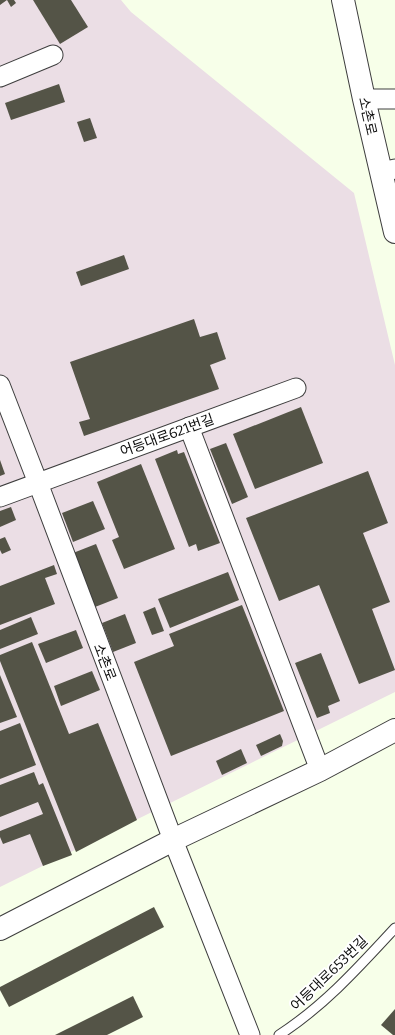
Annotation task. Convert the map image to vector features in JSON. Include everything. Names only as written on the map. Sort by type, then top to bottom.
[{"type":"street","name":"소촌로","points":[[343,0],[364,99],[388,170],[395,232]]},
{"type":"street","points":[[0,77],[53,55]]},
{"type":"street","points":[[364,99],[395,99]]},
{"type":"street","points":[[0,385],[38,483]]},
{"type":"street","name":"어등대로621번길","points":[[0,497],[296,388]]},
{"type":"street","points":[[189,427],[320,770]]},
{"type":"street","name":"소촌로","points":[[38,483],[173,840],[250,1035]]},
{"type":"street","points":[[0,929],[173,840],[320,770],[395,730]]},
{"type":"lane","name":"어등대로653번길","points":[[279,1035],[301,1021],[327,998],[395,928]]},
{"type":"shaded area","points":[[0,0],[121,0],[131,12],[354,193],[395,365],[395,692],[0,887]]},
{"type":"building","points":[[0,0],[7,0],[0,5]]},
{"type":"building","points":[[7,0],[14,0],[16,3],[11,7]]},
{"type":"building","points":[[33,0],[71,0],[88,27],[60,44]]},
{"type":"building","points":[[59,84],[65,102],[11,120],[5,103]]},
{"type":"building","points":[[90,118],[97,138],[84,142],[77,122]]},
{"type":"building","points":[[124,255],[129,269],[81,286],[76,272]]},
{"type":"building","points":[[194,319],[200,337],[217,332],[226,359],[210,365],[219,389],[84,436],[79,422],[90,419],[70,362]]},
{"type":"building","points":[[301,407],[323,463],[255,489],[233,434]]},
{"type":"building","points":[[226,443],[248,497],[232,504],[210,449]]},
{"type":"building","points":[[177,450],[178,454],[184,452],[220,543],[198,551],[196,544],[189,547],[155,459]]},
{"type":"building","points":[[0,460],[5,474],[0,476]]},
{"type":"building","points":[[141,464],[175,549],[124,569],[112,540],[119,537],[97,482]]},
{"type":"building","points":[[368,471],[388,523],[363,533],[390,602],[372,609],[395,670],[359,684],[319,585],[279,601],[246,518]]},
{"type":"building","points":[[93,501],[105,529],[73,542],[62,513]]},
{"type":"building","points":[[11,507],[16,520],[0,527],[0,511]]},
{"type":"building","points":[[5,537],[11,550],[2,554],[0,550],[0,539]]},
{"type":"building","points":[[96,544],[118,598],[95,607],[73,553]]},
{"type":"building","points":[[54,565],[57,574],[45,578],[55,604],[0,625],[0,586]]},
{"type":"building","points":[[228,572],[239,600],[170,628],[158,599]]},
{"type":"building","points":[[242,605],[284,711],[171,756],[134,662],[174,646],[169,634]]},
{"type":"building","points":[[155,607],[164,631],[152,635],[143,612]]},
{"type":"building","points":[[125,614],[136,643],[113,652],[102,623]]},
{"type":"building","points":[[31,617],[38,634],[0,649],[0,630]]},
{"type":"building","points":[[76,630],[83,648],[46,663],[38,644]]},
{"type":"building","points":[[32,642],[69,734],[98,723],[137,820],[76,852],[0,661],[0,655]]},
{"type":"building","points":[[321,653],[340,701],[328,706],[330,713],[317,718],[295,663]]},
{"type":"building","points":[[92,671],[100,690],[61,706],[54,686]]},
{"type":"building","points":[[0,675],[17,717],[0,723]]},
{"type":"building","points":[[20,723],[36,765],[0,779],[0,731]]},
{"type":"building","points":[[280,734],[283,741],[282,746],[261,756],[256,745]]},
{"type":"building","points":[[241,749],[247,763],[222,775],[216,761]]},
{"type":"building","points":[[34,772],[39,785],[43,783],[72,855],[43,866],[30,834],[3,844],[0,837],[0,831],[43,814],[38,802],[0,817],[0,785]]},
{"type":"building","points":[[154,907],[164,927],[9,1007],[0,990],[0,987]]},
{"type":"building","points":[[133,996],[143,1017],[107,1035],[55,1035]]},
{"type":"building","points":[[395,1009],[395,1035],[393,1035],[381,1025]]}]
